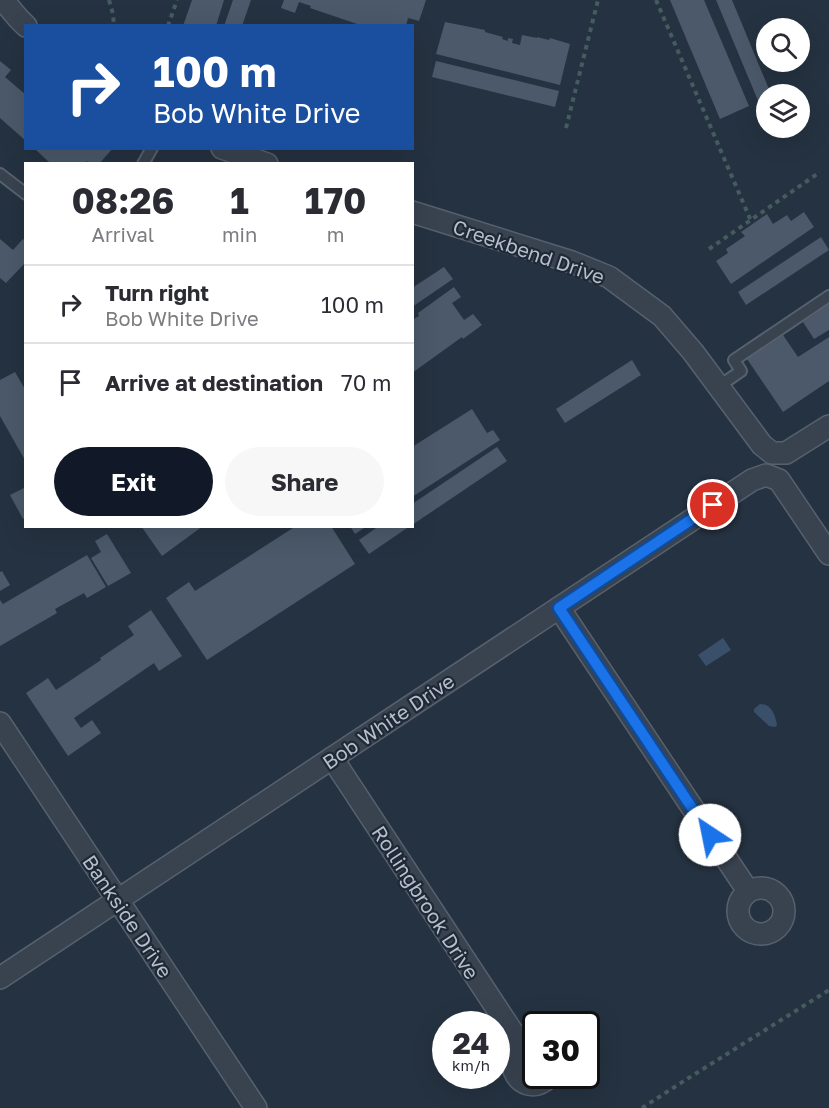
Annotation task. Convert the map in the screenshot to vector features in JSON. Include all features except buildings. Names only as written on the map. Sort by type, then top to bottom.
[{"type":"street","points":[[3,0],[24,24]]},
{"type":"street","points":[[228,150],[261,162]]},
{"type":"street","name":"Creekbend Drive","points":[[414,213],[572,262],[609,278],[662,316],[693,352],[762,445],[772,453],[786,453],[829,426]]},
{"type":"street","name":"Bob White Drive","points":[[0,978],[752,480],[766,475],[779,480],[829,554]]},
{"type":"street","points":[[559,608],[748,891]]},
{"type":"street","name":"Bankside Drive","points":[[0,723],[256,1108]]},
{"type":"street","name":"Rollingbrook Drive","points":[[332,758],[522,1034]]},
{"type":"street","name":"Rollingbrook Drive","points":[[522,1047],[515,1051],[512,1059],[515,1075],[522,1081]]},
{"type":"lane","points":[[0,174],[24,192]]},
{"type":"lane","points":[[718,387],[741,371],[734,360],[829,296]]},
{"type":"path","points":[[109,0],[114,24]]},
{"type":"path","points":[[169,24],[177,0]]},
{"type":"path","points":[[566,128],[598,0]]},
{"type":"path","points":[[656,0],[751,221]]},
{"type":"path","points":[[709,249],[820,172]]},
{"type":"path","points":[[642,1108],[829,990]]},
{"type":"water","points":[[723,638],[731,650],[706,666],[698,655]]},
{"type":"water","points":[[760,704],[772,710],[777,725],[775,727],[769,726],[754,712]]},
{"type":"route","points":[[710,835],[559,608],[713,505]]}]
